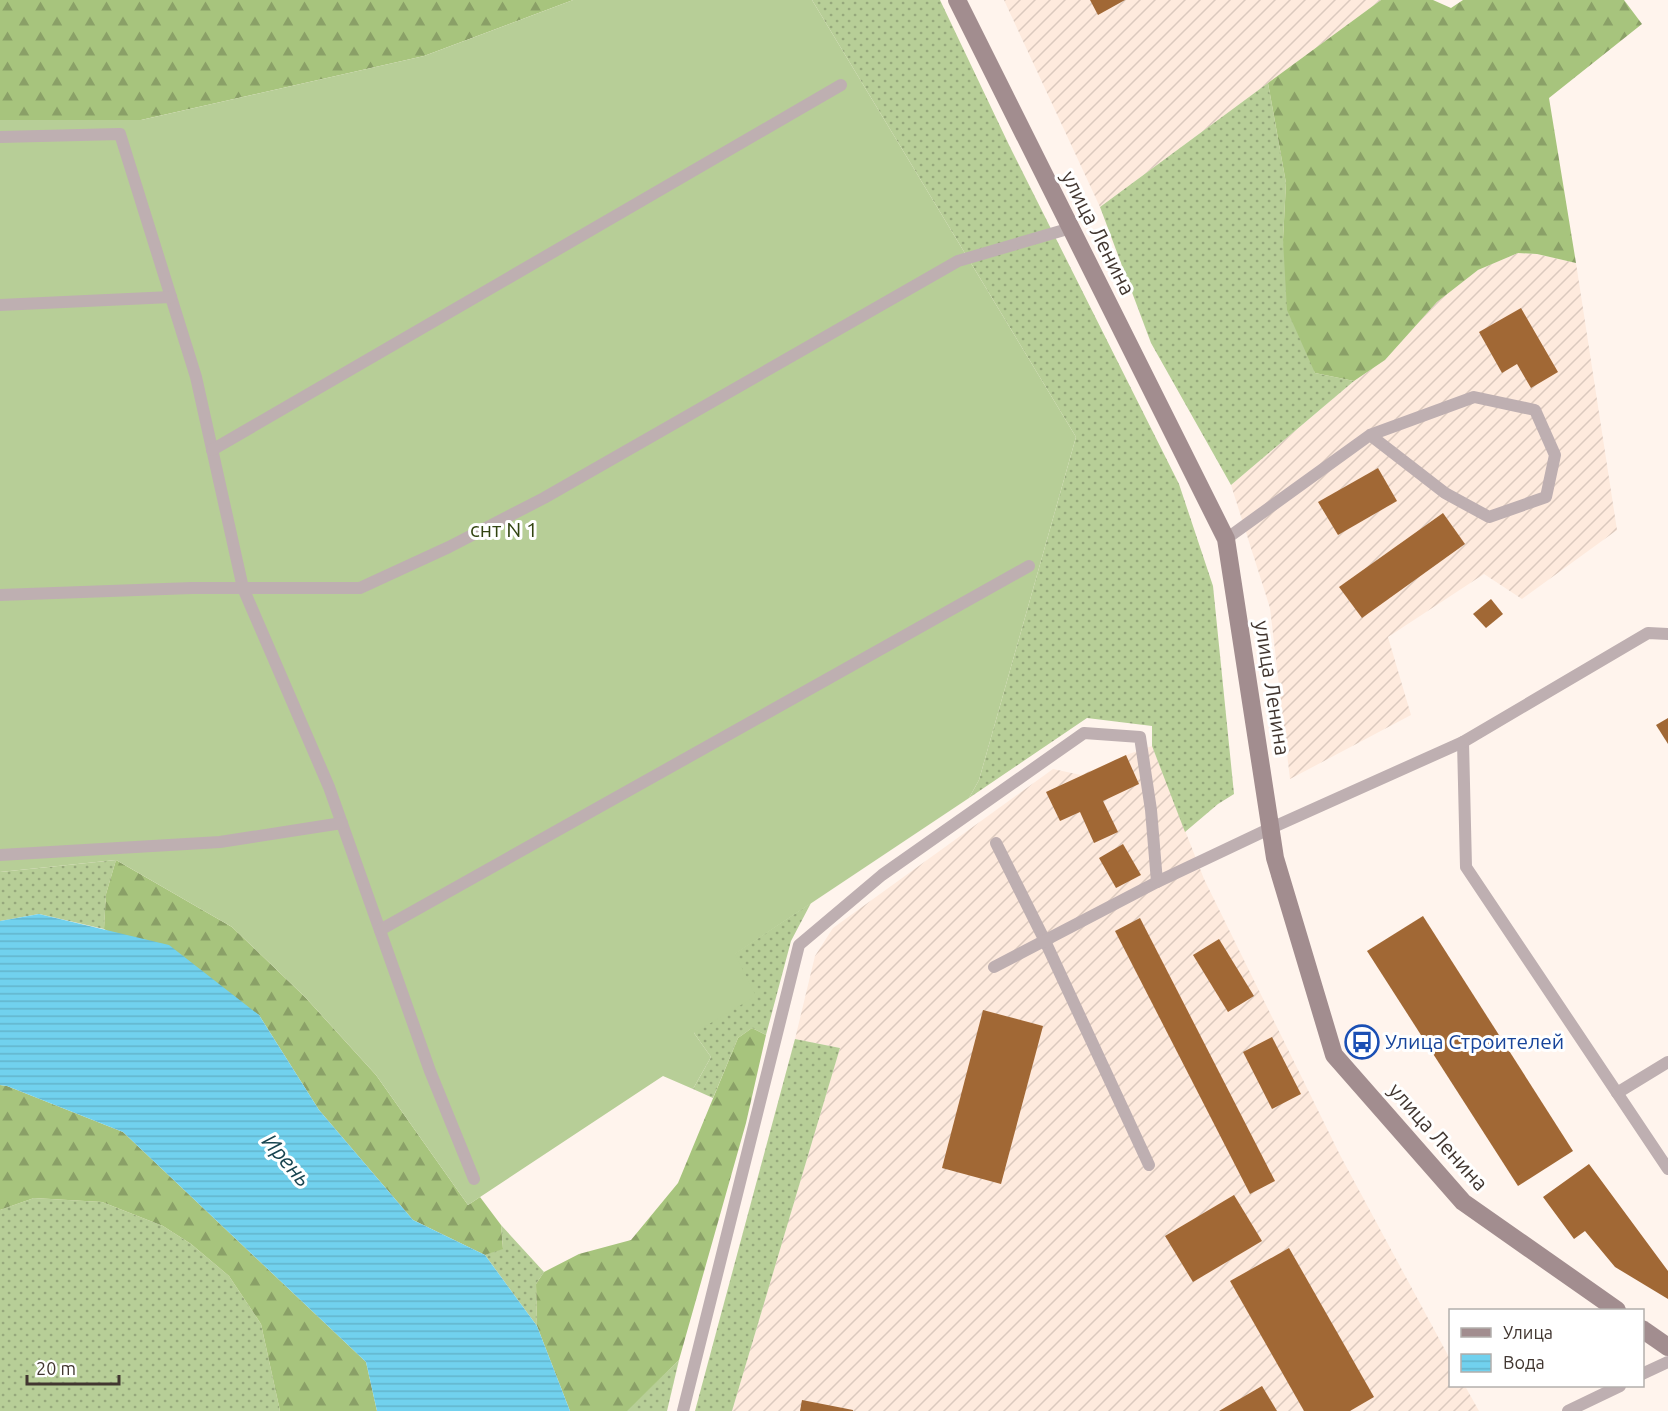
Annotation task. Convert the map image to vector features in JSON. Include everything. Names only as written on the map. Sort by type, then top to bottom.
[{"type":"street","name":"улица Ленина","points":[[957,0],[1226,539],[1275,858],[1334,1055],[1463,1202],[1614,1309]]},
{"type":"street","points":[[1644,1330],[1668,1347]]},
{"type":"lane","points":[[212,450],[841,85]]},
{"type":"lane","points":[[0,136],[120,134],[196,377],[243,588],[330,787],[430,1071],[474,1179]]},
{"type":"lane","points":[[0,595],[192,588],[360,588],[449,547],[544,498],[958,261],[1071,228]]},
{"type":"lane","points":[[0,305],[171,297]]},
{"type":"lane","points":[[1226,539],[1370,435],[1474,397],[1535,410],[1555,455],[1546,498],[1489,517],[1445,493],[1370,435]]},
{"type":"lane","points":[[380,930],[1029,566]]},
{"type":"lane","points":[[994,967],[1157,882],[1463,742],[1648,633],[1668,634]]},
{"type":"lane","points":[[683,1411],[800,945],[882,875],[1084,733],[1140,737],[1151,810],[1157,882]]},
{"type":"lane","points":[[1463,742],[1466,867],[1668,1169]]},
{"type":"lane","points":[[0,855],[220,842],[342,823]]},
{"type":"lane","points":[[996,843],[1045,941],[1149,1165]]},
{"type":"lane","points":[[1617,1093],[1668,1062]]},
{"type":"lane","points":[[1644,1373],[1668,1362]]},
{"type":"lane","points":[[1568,1411],[1618,1387]]},
{"type":"shaded area","points":[[1004,0],[1381,0],[1100,207]]},
{"type":"shaded area","points":[[1518,253],[1537,254],[1576,263],[1617,530],[1522,599],[1484,574],[1388,637],[1411,715],[1290,779],[1270,608],[1231,485],[1354,381],[1385,360],[1437,302],[1478,270]]},
{"type":"shaded area","points":[[1152,746],[1204,879],[1340,1155],[1449,1357],[1449,1387],[1466,1387],[1479,1411],[732,1411],[840,1048],[795,1039],[815,956],[833,928],[1053,769],[1081,775]]},
{"type":"green space","points":[[0,0],[573,0],[424,56],[141,120],[0,120]]},
{"type":"green space","name":"снт N 1","points":[[573,0],[812,0],[1076,437],[979,780],[969,798],[735,954],[756,996],[694,1033],[711,1057],[693,1089],[663,1076],[468,1205],[376,1075],[305,997],[232,927],[116,860],[0,872],[0,120],[141,120],[424,56]]},
{"type":"green space","points":[[812,0],[940,0],[1009,145],[1179,484],[1213,586],[1234,794],[1218,804],[1185,832],[1152,746],[1152,726],[1087,718],[969,798],[979,780],[1076,437]]},
{"type":"green space","points":[[1381,0],[1433,0],[1451,8],[1463,0],[1624,0],[1642,24],[1549,98],[1576,263],[1537,254],[1518,253],[1478,270],[1437,302],[1385,360],[1354,381],[1315,373],[1287,310],[1283,240],[1286,183],[1268,83]]},
{"type":"green space","points":[[1268,83],[1286,183],[1283,240],[1315,373],[1354,381],[1231,485],[1151,343],[1100,207]]},
{"type":"green space","points":[[116,860],[106,894],[104,929],[39,914],[0,921],[0,872]]},
{"type":"green space","points":[[116,860],[232,927],[305,997],[376,1075],[468,1205],[480,1197],[501,1225],[503,1249],[485,1255],[413,1220],[319,1110],[259,1015],[104,929],[106,894]]},
{"type":"green space","points":[[811,903],[791,941],[766,1035],[752,1028],[738,1038],[713,1098],[693,1089],[711,1057],[694,1033],[734,954]]},
{"type":"green space","points":[[752,1028],[766,1035],[746,1123],[679,1360],[627,1411],[570,1411],[537,1326],[536,1284],[544,1272],[579,1254],[631,1240],[678,1183],[738,1038]]},
{"type":"green space","points":[[795,1039],[840,1048],[732,1411],[695,1411]]},
{"type":"green space","points":[[0,1085],[123,1132],[366,1362],[377,1411],[280,1411],[261,1324],[229,1276],[191,1244],[163,1226],[102,1202],[34,1198],[0,1210]]},
{"type":"green space","points":[[34,1198],[102,1202],[163,1226],[191,1244],[229,1276],[261,1324],[280,1411],[0,1411],[0,1210]]},
{"type":"green space","points":[[501,1225],[544,1272],[536,1284],[537,1326],[485,1255],[503,1248]]},
{"type":"green space","points":[[679,1360],[667,1411],[626,1411]]},
{"type":"water","name":"Ирень","points":[[39,914],[169,945],[259,1015],[319,1110],[413,1220],[485,1255],[537,1326],[570,1411],[377,1411],[366,1362],[123,1132],[0,1085],[0,921]]},
{"type":"building","points":[[1090,0],[1125,0],[1098,15]]},
{"type":"building","points":[[1521,308],[1558,372],[1531,388],[1517,364],[1502,373],[1479,332]]},
{"type":"building","points":[[1378,468],[1397,501],[1338,535],[1318,502]]},
{"type":"building","points":[[1443,513],[1465,544],[1362,618],[1339,587]]},
{"type":"building","points":[[1491,599],[1503,614],[1486,628],[1473,614]]},
{"type":"building","points":[[1668,718],[1668,744],[1656,725]]},
{"type":"building","points":[[1126,755],[1139,784],[1103,801],[1118,832],[1094,843],[1080,812],[1060,821],[1046,792]]},
{"type":"building","points":[[1123,844],[1141,875],[1116,888],[1099,858]]},
{"type":"building","points":[[1423,916],[1573,1151],[1518,1186],[1367,951]]},
{"type":"building","points":[[1140,918],[1275,1181],[1250,1194],[1115,931]]},
{"type":"building","points":[[1219,939],[1254,996],[1228,1012],[1193,955]]},
{"type":"building","points":[[983,1010],[1043,1026],[1001,1184],[942,1168]]},
{"type":"building","points":[[1272,1037],[1301,1094],[1272,1109],[1243,1052]]},
{"type":"building","points":[[1589,1164],[1668,1271],[1668,1299],[1615,1267],[1585,1231],[1574,1239],[1543,1197]]},
{"type":"building","points":[[1234,1195],[1262,1241],[1193,1282],[1165,1236]]},
{"type":"building","points":[[1289,1248],[1374,1397],[1350,1411],[1304,1411],[1230,1281]]},
{"type":"building","points":[[1262,1386],[1277,1411],[1219,1411]]},
{"type":"building","points":[[802,1400],[853,1410],[853,1411],[800,1411]]},
{"type":"place","name":"Улица Строителей","points":[[1362,1042]]}]
